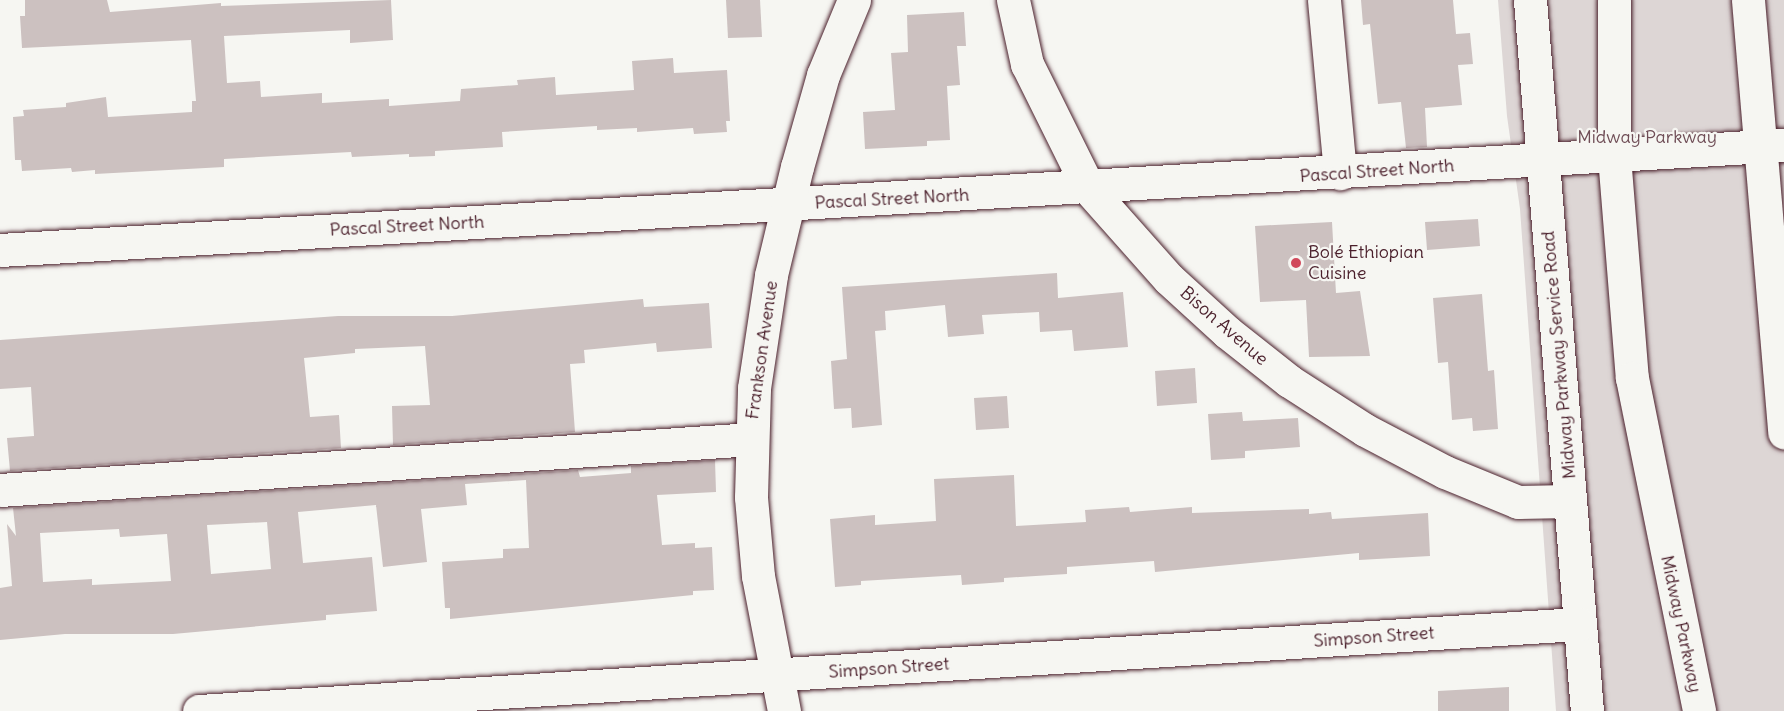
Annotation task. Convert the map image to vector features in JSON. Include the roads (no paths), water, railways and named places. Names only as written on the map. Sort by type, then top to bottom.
[{"type":"street","name":"Frankson Avenue","points":[[784,711],[758,576],[751,439],[762,325],[787,205],[820,86],[854,0]]},
{"type":"street","name":"Bison Avenue","points":[[1013,0],[1027,64],[1089,189],[1169,279],[1227,332],[1289,381],[1365,430],[1446,472],[1518,502],[1570,501]]},
{"type":"street","points":[[1324,0],[1340,173]]},
{"type":"street","name":"Midway Parkway Service Road","points":[[1530,0],[1587,711]]},
{"type":"street","name":"Midway Parkway","points":[[1614,0],[1614,156],[1632,378],[1699,711]]},
{"type":"street","points":[[1748,0],[1772,146],[1784,433]]},
{"type":"street","name":"Pascal Street North","points":[[0,250],[1089,189],[1772,146]]},
{"type":"street","points":[[0,490],[751,439]]},
{"type":"street","name":"Simpson Street","points":[[199,711],[1579,624]]},
{"type":"place","name":"Bolé Ethiopian Cuisine","points":[[1296,263]]}]
